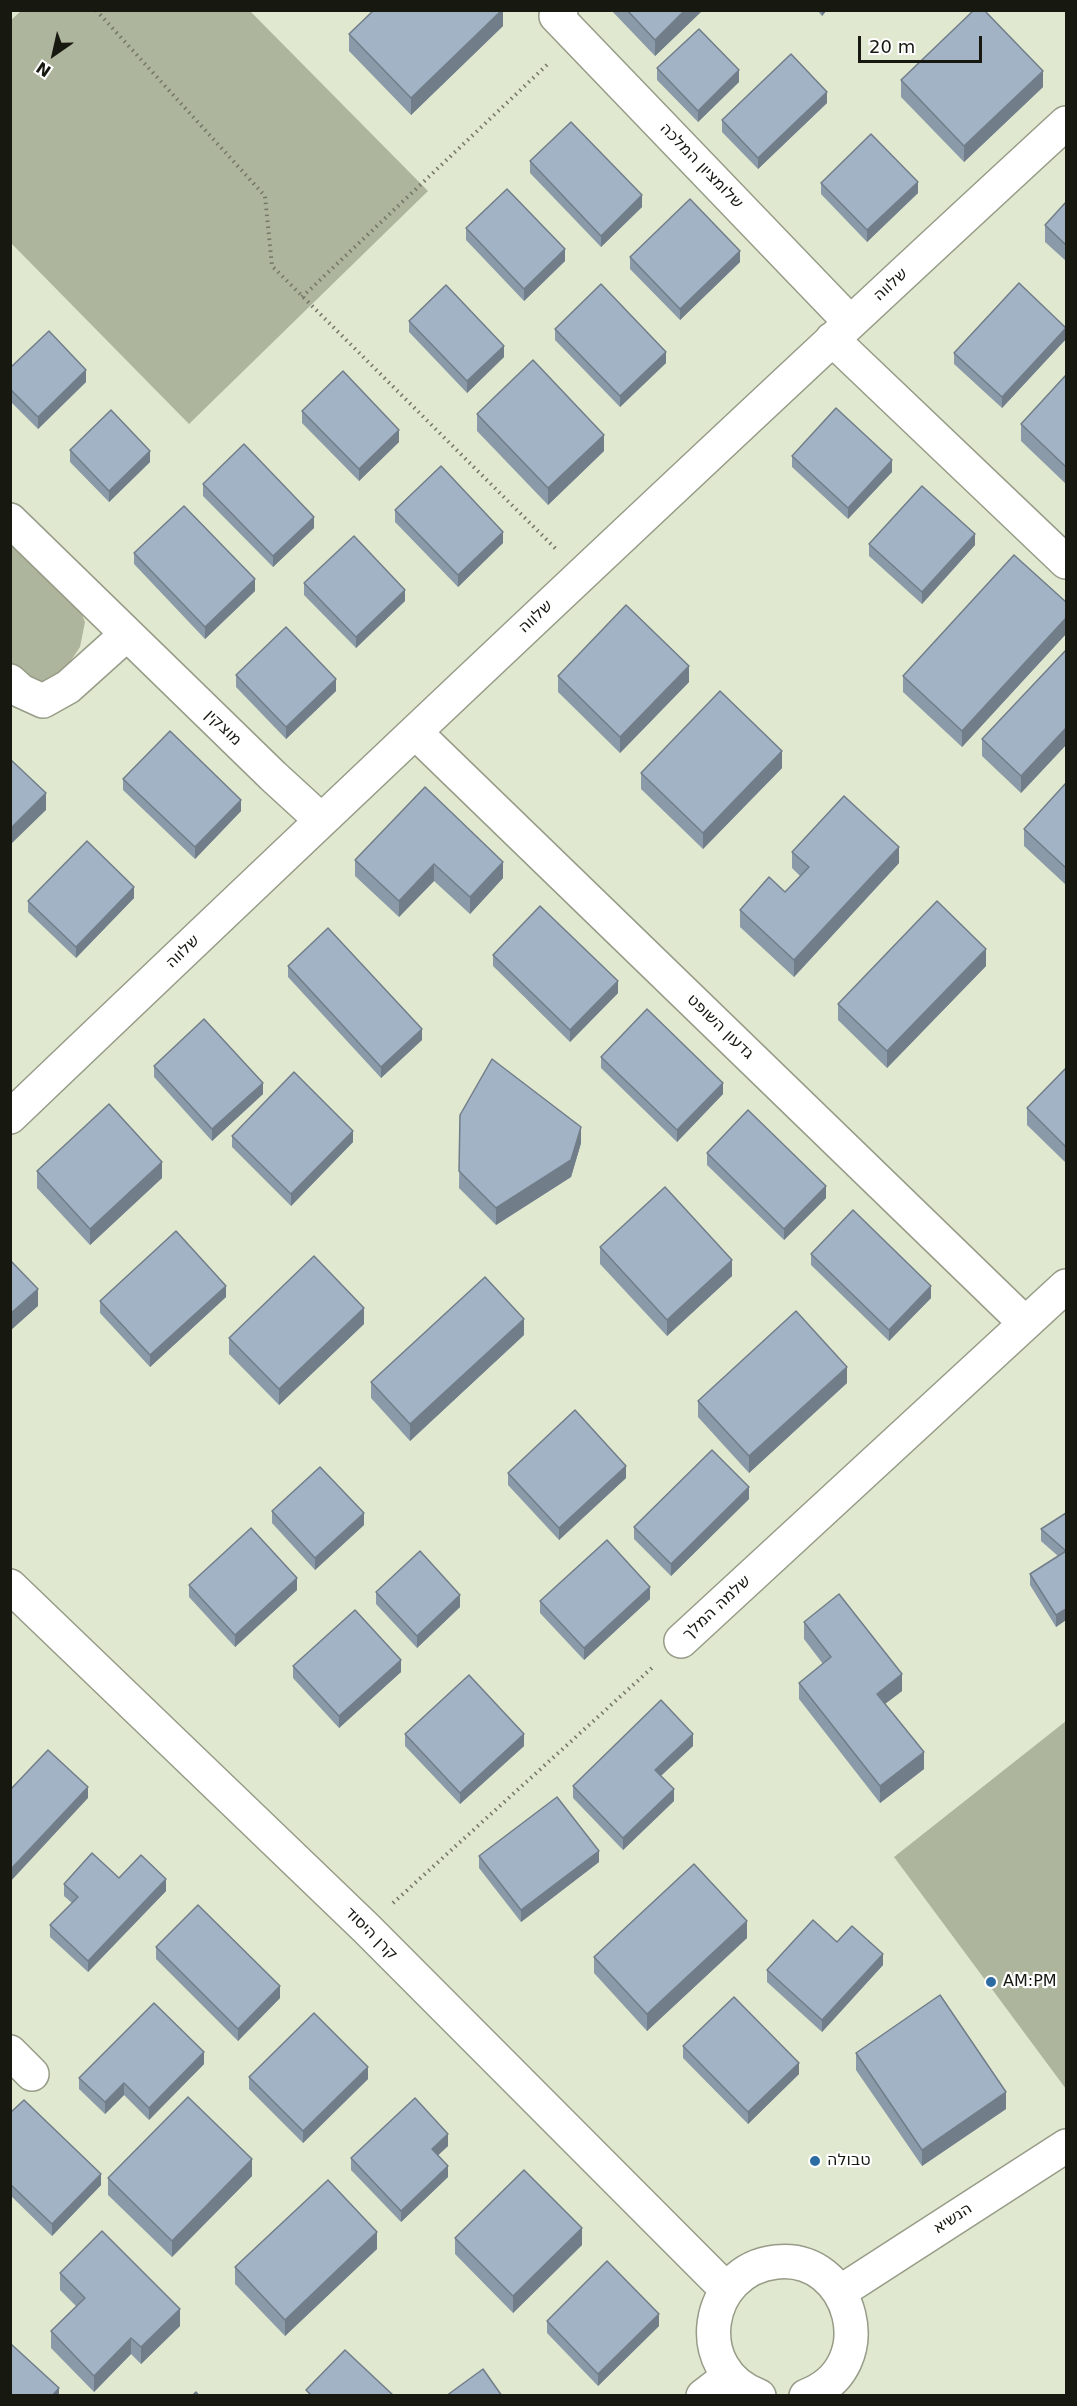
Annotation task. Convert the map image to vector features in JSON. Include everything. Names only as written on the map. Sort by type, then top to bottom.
[{"type":"street","name":"שלומציון המלכה","points":[[569,24],[841,331],[1066,562]]},
{"type":"street","name":"שלווה","points":[[10,1117],[582,574],[1066,123]]},
{"type":"street","name":"מוצקין","points":[[10,519],[321,820]]},
{"type":"street","points":[[10,681],[21,692],[43,701],[68,687],[127,634]]},
{"type":"street","name":"גדעון השופט","points":[[415,732],[1024,1323]]},
{"type":"street","name":"שלמה המלך","points":[[681,1641],[1066,1286]]},
{"type":"street","name":"קרן היסוד","points":[[10,1586],[366,1928],[726,2289]]},
{"type":"street","name":"הנשיא","points":[[840,2292],[1066,2146]]},
{"type":"street","points":[[759,2396],[747,2391],[729,2376],[718,2358],[713,2334],[715,2310],[726,2289],[753,2267],[777,2261],[801,2264],[823,2274],[840,2292],[849,2311],[852,2335],[842,2387],[817,2391],[806,2396]]},
{"type":"street","points":[[703,2396],[729,2376]]},
{"type":"path","points":[[96,10],[266,196],[272,266],[582,574]]},
{"type":"path","points":[[302,297],[569,24]]},
{"type":"path","name":"שלמה המלך","points":[[366,1928],[681,1641]]},
{"type":"green space","points":[[22,10],[250,11],[428,191],[189,424],[11,243],[10,21]]},
{"type":"green space","points":[[10,535],[77,602],[85,622],[80,647],[66,668],[44,683],[21,673],[11,662]]},
{"type":"green space","points":[[1066,1721],[1066,2089],[894,1857]]},
{"type":"building","points":[[374,10],[502,10],[411,98],[349,34]]},
{"type":"building","points":[[627,10],[685,10],[655,40]]},
{"type":"building","points":[[974,10],[984,10],[1043,71],[964,146],[901,80]]},
{"type":"building","points":[[699,29],[739,70],[698,111],[657,68]]},
{"type":"building","points":[[791,54],[827,92],[758,158],[722,120]]},
{"type":"building","points":[[571,122],[642,195],[601,236],[530,161]]},
{"type":"building","points":[[871,134],[918,182],[867,230],[821,183]]},
{"type":"building","points":[[507,189],[565,249],[524,289],[466,228]]},
{"type":"building","points":[[690,199],[740,251],[680,309],[630,257]]},
{"type":"building","points":[[1066,202],[1066,245],[1045,225]]},
{"type":"building","points":[[1019,283],[1066,328],[1002,397],[954,353]]},
{"type":"building","points":[[601,284],[666,352],[620,396],[555,329]]},
{"type":"building","points":[[446,285],[504,346],[467,381],[409,321]]},
{"type":"building","points":[[49,331],[86,370],[38,417],[10,389],[10,368]]},
{"type":"building","points":[[533,360],[604,435],[548,488],[477,414]]},
{"type":"building","points":[[343,371],[399,430],[359,469],[302,411]]},
{"type":"building","points":[[1066,375],[1066,467],[1021,424]]},
{"type":"building","points":[[836,408],[892,460],[848,508],[792,456]]},
{"type":"building","points":[[111,410],[150,451],[109,491],[70,450]]},
{"type":"building","points":[[244,444],[314,517],[273,556],[203,484]]},
{"type":"building","points":[[441,466],[503,532],[458,575],[395,510]]},
{"type":"building","points":[[922,486],[975,534],[922,592],[869,544]]},
{"type":"building","points":[[184,506],[255,579],[205,627],[134,553]]},
{"type":"building","points":[[354,536],[405,590],[356,637],[304,583]]},
{"type":"building","points":[[1014,555],[1066,602],[1066,618],[962,731],[903,676]]},
{"type":"building","points":[[626,605],[689,666],[620,737],[558,676]]},
{"type":"building","points":[[286,627],[336,679],[286,727],[236,675]]},
{"type":"building","points":[[1066,650],[1066,728],[1021,776],[982,739]]},
{"type":"building","points":[[720,691],[782,751],[703,833],[641,773]]},
{"type":"building","points":[[170,731],[241,800],[195,847],[123,779]]},
{"type":"building","points":[[10,759],[46,793],[10,829]]},
{"type":"building","points":[[1066,783],[1066,868],[1024,829]]},
{"type":"building","points":[[425,787],[503,862],[470,897],[434,864],[399,901],[355,860]]},
{"type":"building","points":[[844,796],[899,847],[794,960],[740,910],[769,877],[785,892],[809,867],[792,852]]},
{"type":"building","points":[[87,841],[134,887],[76,947],[28,901]]},
{"type":"building","points":[[937,901],[986,949],[887,1051],[838,1004]]},
{"type":"building","points":[[540,906],[618,981],[570,1030],[493,955]]},
{"type":"building","points":[[328,928],[422,1029],[381,1067],[288,966]]},
{"type":"building","points":[[647,1009],[723,1083],[677,1130],[601,1057]]},
{"type":"building","points":[[204,1019],[263,1083],[212,1129],[154,1066]]},
{"type":"building","points":[[492,1059],[581,1127],[571,1160],[496,1208],[459,1171],[460,1115]]},
{"type":"building","points":[[1066,1068],[1066,1147],[1027,1108]]},
{"type":"building","points":[[294,1072],[353,1131],[291,1194],[232,1136]]},
{"type":"building","points":[[109,1104],[162,1162],[90,1229],[37,1171]]},
{"type":"building","points":[[748,1110],[826,1186],[784,1229],[707,1153]]},
{"type":"building","points":[[665,1187],[732,1260],[667,1320],[600,1247]]},
{"type":"building","points":[[853,1210],[931,1286],[889,1330],[811,1254]]},
{"type":"building","points":[[176,1231],[226,1286],[150,1355],[100,1301]]},
{"type":"building","points":[[314,1256],[364,1308],[279,1389],[229,1338]]},
{"type":"building","points":[[10,1260],[38,1289],[10,1314]]},
{"type":"building","points":[[485,1277],[524,1319],[410,1424],[371,1382]]},
{"type":"building","points":[[796,1311],[847,1367],[749,1456],[698,1401]]},
{"type":"building","points":[[575,1410],[626,1466],[559,1528],[508,1473]]},
{"type":"building","points":[[712,1450],[749,1487],[671,1564],[634,1527]]},
{"type":"building","points":[[320,1467],[364,1513],[315,1558],[272,1511]]},
{"type":"building","points":[[1066,1513],[1066,1551],[1041,1529]]},
{"type":"building","points":[[251,1528],[297,1578],[235,1635],[189,1585]]},
{"type":"building","points":[[607,1540],[650,1587],[584,1648],[540,1601]]},
{"type":"building","points":[[420,1551],[460,1595],[417,1636],[376,1592]]},
{"type":"building","points":[[1066,1551],[1066,1609],[1056,1615],[1030,1574]]},
{"type":"building","points":[[839,1594],[902,1674],[877,1694],[924,1752],[880,1786],[799,1683],[831,1657],[804,1622]]},
{"type":"building","points":[[355,1610],[401,1660],[339,1716],[293,1666]]},
{"type":"building","points":[[469,1675],[524,1734],[460,1793],[405,1734]]},
{"type":"building","points":[[661,1700],[693,1734],[655,1770],[674,1789],[623,1838],[573,1786]]},
{"type":"building","points":[[48,1750],[88,1787],[10,1870],[10,1790]]},
{"type":"building","points":[[557,1797],[599,1851],[521,1910],[479,1856]]},
{"type":"building","points":[[92,1853],[119,1878],[141,1855],[166,1879],[88,1961],[50,1925],[78,1897],[64,1884]]},
{"type":"building","points":[[694,1864],[747,1921],[647,2014],[594,1957]]},
{"type":"building","points":[[198,1905],[280,1986],[238,2029],[156,1947]]},
{"type":"building","points":[[813,1920],[837,1942],[852,1926],[883,1954],[822,2020],[767,1970]]},
{"type":"building","points":[[940,1995],[1006,2092],[922,2150],[856,2053]]},
{"type":"building","points":[[734,1997],[799,2063],[748,2112],[683,2046]]},
{"type":"building","points":[[154,2003],[204,2052],[149,2108],[124,2083],[105,2102],[79,2078]]},
{"type":"building","points":[[314,2013],[368,2067],[303,2131],[249,2077]]},
{"type":"building","points":[[188,2097],[252,2159],[172,2241],[108,2178]]},
{"type":"building","points":[[415,2098],[448,2134],[432,2149],[448,2166],[401,2211],[351,2158]]},
{"type":"building","points":[[24,2100],[101,2174],[52,2224],[10,2184],[10,2113]]},
{"type":"building","points":[[524,2170],[582,2228],[513,2296],[455,2238]]},
{"type":"building","points":[[328,2180],[377,2232],[285,2320],[235,2267]]},
{"type":"building","points":[[102,2231],[180,2309],[141,2347],[131,2338],[94,2376],[51,2331],[85,2298],[60,2273]]},
{"type":"building","points":[[607,2261],[659,2314],[598,2374],[547,2321]]},
{"type":"building","points":[[11,2344],[59,2388],[52,2396],[10,2396]]},
{"type":"building","points":[[345,2350],[394,2396],[312,2396],[306,2390]]},
{"type":"building","points":[[483,2369],[502,2396],[446,2396]]},
{"type":"place","name":"AM:PM","points":[[991,1982]]},
{"type":"place","name":"טבולה","points":[[815,2161]]}]
